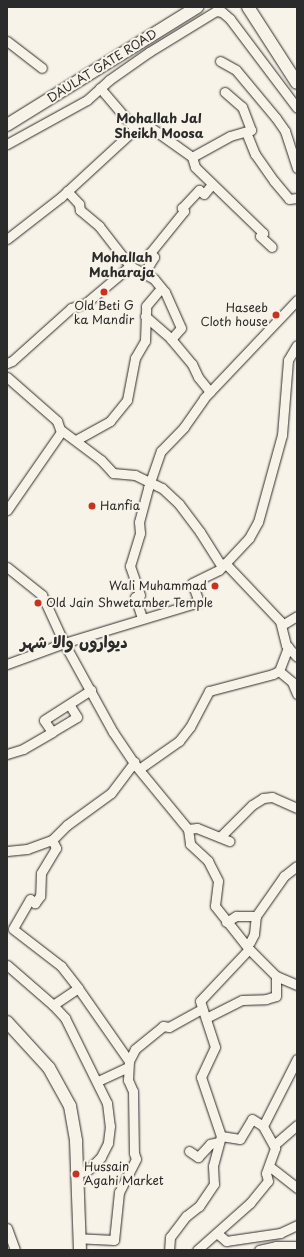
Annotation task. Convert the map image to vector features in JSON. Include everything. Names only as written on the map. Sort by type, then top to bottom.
[{"type":"main road","name":"DAULAT GATE ROAD","points":[[7,125],[197,7]]},
{"type":"main road","points":[[248,7],[297,83]]},
{"type":"main road","points":[[7,1022],[49,1068],[70,1106],[76,1141],[80,1250]]},
{"type":"street","points":[[7,144],[87,100],[100,88],[149,52],[212,13],[222,12],[230,19],[297,108]]},
{"type":"street","points":[[7,41],[42,68]]},
{"type":"street","points":[[220,61],[236,70],[276,118],[285,131],[297,168]]},
{"type":"street","points":[[100,88],[135,129]]},
{"type":"street","points":[[192,157],[230,136],[251,130],[242,107],[225,92]]},
{"type":"street","points":[[7,238],[68,191],[135,129],[150,126],[192,157],[195,167],[263,233],[260,236],[272,247]]},
{"type":"street","points":[[246,132],[255,154],[274,181],[289,199],[297,198]]},
{"type":"street","points":[[144,273],[154,256],[150,253],[184,211],[182,208],[199,190],[204,194],[212,184]]},
{"type":"street","points":[[68,191],[79,204],[80,210],[99,226],[130,266],[144,273],[161,288],[181,328],[171,339]]},
{"type":"street","points":[[7,363],[12,361],[71,308],[86,303],[130,266]]},
{"type":"street","points":[[76,440],[110,421],[127,400],[134,364],[145,341],[146,306],[161,288]]},
{"type":"street","points":[[142,618],[134,597],[140,595],[130,566],[140,533],[139,522],[150,482],[161,451],[184,427],[210,392],[297,300]]},
{"type":"street","points":[[145,316],[171,339],[192,364],[198,377],[210,392]]},
{"type":"street","points":[[7,664],[64,643],[142,618],[199,602],[192,583],[222,567],[249,538],[258,522],[282,435],[288,360],[297,344]]},
{"type":"street","points":[[7,377],[57,422],[61,430],[101,460],[113,473],[127,473],[150,482],[162,488],[179,504],[222,567],[282,625],[288,647],[297,657]]},
{"type":"street","points":[[7,510],[27,479],[42,462],[61,430]]},
{"type":"street","points":[[7,567],[42,596],[64,643],[113,732],[136,766],[188,829],[190,844],[208,861],[218,881],[215,906],[226,922],[247,947],[276,976],[297,985]]},
{"type":"street","points":[[282,625],[297,616]]},
{"type":"street","points":[[279,671],[288,647]]},
{"type":"street","points":[[279,671],[292,682],[297,694]]},
{"type":"street","points":[[7,851],[27,849],[52,840],[67,825],[111,793],[136,766],[179,741],[190,727],[209,691],[279,671]]},
{"type":"street","points":[[52,732],[44,720],[70,706],[91,690]]},
{"type":"street","points":[[7,754],[23,749],[78,717],[70,706]]},
{"type":"street","points":[[221,836],[252,805],[263,798],[272,797],[297,808]]},
{"type":"street","points":[[188,829],[197,828],[221,836],[230,841]]},
{"type":"street","points":[[52,840],[56,848],[41,873],[40,896],[35,903],[30,899],[13,929],[61,966],[78,988],[129,1064]]},
{"type":"street","points":[[170,1250],[170,1237],[186,1216],[199,1206],[214,1184],[213,1166],[220,1139],[200,1077],[215,1047],[200,1001],[247,947],[254,934],[256,916],[284,876],[297,866]]},
{"type":"street","points":[[226,922],[236,916],[256,916]]},
{"type":"street","points":[[7,965],[53,1005],[65,1018],[82,1057],[98,1081],[109,1114],[108,1143],[101,1156],[89,1169],[77,1174]]},
{"type":"street","points":[[206,1018],[242,1000],[266,999],[276,996],[276,976]]},
{"type":"street","points":[[53,1005],[78,988]]},
{"type":"street","points":[[79,1238],[114,1240],[119,1192],[136,1159],[134,1153],[133,1091],[128,1080],[129,1064],[135,1049],[163,1026],[169,1027],[202,1009]]},
{"type":"street","points":[[263,1126],[297,1059]]},
{"type":"street","points":[[98,1081],[129,1064]]},
{"type":"street","points":[[189,1151],[198,1157],[210,1144],[220,1139],[240,1139],[252,1119],[263,1126],[274,1145],[274,1155],[266,1173],[269,1178],[261,1193],[218,1234],[197,1250]]},
{"type":"street","points":[[274,1145],[297,1125]]},
{"type":"street","points":[[269,1166],[297,1188]]},
{"type":"street","points":[[218,1234],[226,1241],[280,1233],[297,1225]]},
{"type":"street","points":[[7,1228],[15,1250]]},
{"type":"street","points":[[260,1250],[276,1246],[297,1246]]},
{"type":"place","name":"Old Beti G ka Mandir","points":[[104,292]]},
{"type":"place","name":"Haseeb Cloth house","points":[[276,315]]},
{"type":"place","name":"Hanfia","points":[[92,506]]},
{"type":"place","name":"Wali Muhammad","points":[[215,586]]},
{"type":"place","name":"Old Jain Shwetamber Temple","points":[[38,603]]},
{"type":"place","name":"Hussain Agahi Market","points":[[76,1174]]},
{"type":"district","name":"Mohallah Jal Sheikh Moosa","points":[[159,126]]},
{"type":"district","name":"Mohallah Maharaja","points":[[122,266]]},
{"type":"district","name":"دیواروں والا شہر","points":[[74,641]]}]
